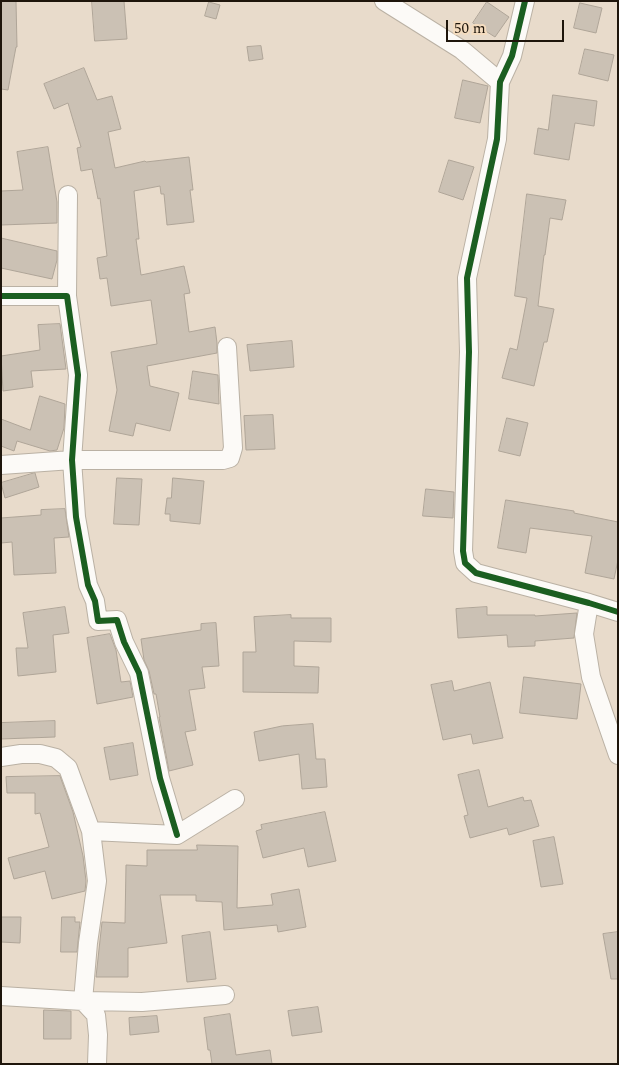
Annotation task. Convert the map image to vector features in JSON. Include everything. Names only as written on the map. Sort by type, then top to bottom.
[{"type":"street","points":[[384,1],[462,50],[500,82]]},
{"type":"street","points":[[525,1],[512,56],[500,82],[497,138],[467,278],[469,352],[463,551],[465,563],[476,573],[618,612]]},
{"type":"street","points":[[68,195],[67,296],[78,375],[72,460],[76,517],[88,584],[96,601],[98,621],[117,620],[124,642],[139,673],[160,778],[177,835]]},
{"type":"street","points":[[1,296],[67,296]]},
{"type":"street","points":[[1,465],[72,460],[223,460],[230,458],[233,448],[227,347]]},
{"type":"street","points":[[588,603],[584,634],[591,677],[618,755]]},
{"type":"street","points":[[1,757],[30,754],[56,758],[68,768],[90,831],[97,881],[88,943],[83,1002],[96,1015],[98,1035],[97,1064]]},
{"type":"street","points":[[90,831],[177,835],[235,799]]},
{"type":"street","points":[[1,996],[83,1002],[142,1002],[225,995]]},
{"type":"building","points":[[1,1],[16,1],[17,47],[8,90],[1,89]]},
{"type":"building","points":[[92,1],[124,1],[127,39],[95,41]]},
{"type":"building","points":[[209,2],[220,5],[216,19],[205,16]]},
{"type":"building","points":[[487,2],[509,17],[495,37],[473,23]]},
{"type":"building","points":[[580,3],[602,8],[596,33],[574,28]]},
{"type":"building","points":[[261,46],[263,59],[249,61],[247,47]]},
{"type":"building","points":[[585,49],[614,55],[608,81],[579,74]]},
{"type":"building","points":[[84,68],[97,100],[112,96],[121,129],[108,132],[115,168],[145,161],[189,157],[193,190],[190,190],[194,222],[167,225],[164,194],[161,194],[160,186],[134,191],[139,239],[136,239],[141,275],[184,266],[190,293],[184,294],[189,332],[215,327],[217,353],[147,366],[150,386],[179,393],[170,431],[136,423],[133,436],[109,431],[117,390],[111,352],[157,344],[151,300],[111,306],[107,278],[100,279],[97,258],[107,256],[100,198],[98,199],[92,169],[81,171],[77,148],[81,147],[68,103],[54,109],[44,84]]},
{"type":"building","points":[[463,80],[488,86],[480,123],[455,118]]},
{"type":"building","points":[[553,95],[597,101],[594,126],[575,123],[569,160],[534,154],[538,128],[548,130]]},
{"type":"building","points":[[48,147],[57,202],[57,223],[1,225],[1,191],[23,190],[17,152]]},
{"type":"building","points":[[449,160],[474,167],[463,200],[439,192]]},
{"type":"building","points":[[527,194],[566,200],[562,220],[550,218],[538,306],[554,309],[547,342],[544,342],[534,386],[502,378],[510,348],[517,350],[527,298],[515,296]]},
{"type":"building","points":[[1,238],[57,251],[57,260],[52,279],[1,268]]},
{"type":"building","points":[[60,324],[66,369],[31,371],[33,387],[3,391],[1,356],[40,350],[38,325]]},
{"type":"building","points":[[292,341],[294,367],[250,371],[247,345]]},
{"type":"building","points":[[193,371],[218,375],[219,404],[189,399]]},
{"type":"building","points":[[40,396],[65,404],[64,428],[57,450],[50,451],[17,441],[14,451],[1,446],[1,419],[30,430]]},
{"type":"building","points":[[273,415],[275,449],[246,450],[244,416]]},
{"type":"building","points":[[507,418],[528,423],[520,456],[499,451]]},
{"type":"building","points":[[35,473],[39,487],[5,498],[1,483]]},
{"type":"building","points":[[117,478],[142,479],[139,525],[114,524]]},
{"type":"building","points":[[173,478],[204,481],[200,524],[170,521],[170,514],[165,514],[167,498],[171,498]]},
{"type":"building","points":[[426,489],[454,492],[453,518],[423,516]]},
{"type":"building","points":[[506,500],[574,511],[574,513],[618,522],[618,560],[614,579],[585,573],[592,536],[530,528],[526,553],[498,548]]},
{"type":"building","points":[[65,509],[69,537],[54,538],[56,573],[14,575],[12,542],[1,543],[1,518],[41,515],[41,510]]},
{"type":"building","points":[[65,607],[69,633],[53,635],[56,672],[18,676],[16,648],[28,648],[23,613]]},
{"type":"building","points":[[487,607],[487,615],[535,616],[577,613],[574,638],[535,641],[535,646],[508,647],[507,635],[458,638],[456,609]]},
{"type":"building","points":[[291,615],[291,618],[331,618],[331,642],[294,641],[294,666],[319,667],[318,693],[243,692],[243,652],[256,652],[254,617]]},
{"type":"building","points":[[216,623],[219,666],[202,667],[205,688],[189,690],[196,730],[185,732],[193,765],[169,771],[156,694],[154,694],[149,671],[144,660],[141,639],[201,630],[201,624]]},
{"type":"building","points":[[110,634],[116,650],[121,682],[130,681],[133,697],[97,704],[87,638]]},
{"type":"building","points":[[524,677],[581,684],[577,719],[520,713]]},
{"type":"building","points":[[452,681],[454,691],[490,682],[503,738],[473,744],[471,734],[443,740],[431,685]]},
{"type":"building","points":[[55,721],[55,737],[1,739],[1,723]]},
{"type":"building","points":[[313,724],[316,759],[325,759],[327,787],[302,789],[299,754],[259,761],[254,732],[282,726]]},
{"type":"building","points":[[133,743],[138,775],[110,780],[104,748]]},
{"type":"building","points":[[479,770],[488,807],[523,797],[524,801],[531,800],[539,826],[509,835],[507,828],[470,838],[464,816],[468,815],[458,775]]},
{"type":"building","points":[[60,776],[73,812],[83,856],[86,881],[85,891],[52,899],[45,871],[14,879],[8,858],[49,847],[40,813],[35,814],[35,793],[7,793],[6,777]]},
{"type":"building","points":[[325,812],[336,861],[308,867],[304,848],[263,858],[256,831],[262,829],[261,825]]},
{"type":"building","points":[[554,837],[563,884],[541,887],[533,841]]},
{"type":"building","points":[[197,845],[238,846],[237,908],[273,905],[271,894],[299,889],[306,927],[278,932],[277,925],[224,930],[222,902],[196,901],[196,895],[160,895],[167,943],[128,948],[128,977],[96,977],[102,922],[125,923],[126,865],[147,866],[147,850],[197,850]]},
{"type":"building","points":[[1,917],[21,917],[20,943],[1,942]]},
{"type":"building","points":[[62,917],[75,917],[75,922],[80,922],[77,952],[61,952]]},
{"type":"building","points":[[210,932],[216,979],[187,982],[182,936]]},
{"type":"building","points":[[618,932],[618,979],[611,979],[603,934]]},
{"type":"building","points":[[318,1007],[322,1032],[292,1036],[288,1011]]},
{"type":"building","points":[[44,1010],[71,1011],[71,1039],[44,1039]]},
{"type":"building","points":[[230,1014],[236,1055],[270,1050],[272,1064],[212,1064],[210,1050],[208,1050],[204,1018]]},
{"type":"building","points":[[157,1016],[159,1032],[130,1035],[129,1018]]},
{"type":"cycle path","points":[[525,1],[512,56],[500,82],[497,139],[467,278],[469,352],[463,551],[465,563],[476,573],[618,612]]},
{"type":"cycle path","points":[[1,296],[67,296],[78,375],[72,460],[76,517],[88,585],[95,601],[98,621],[117,620],[124,642],[139,673],[160,778],[177,835]]}]
